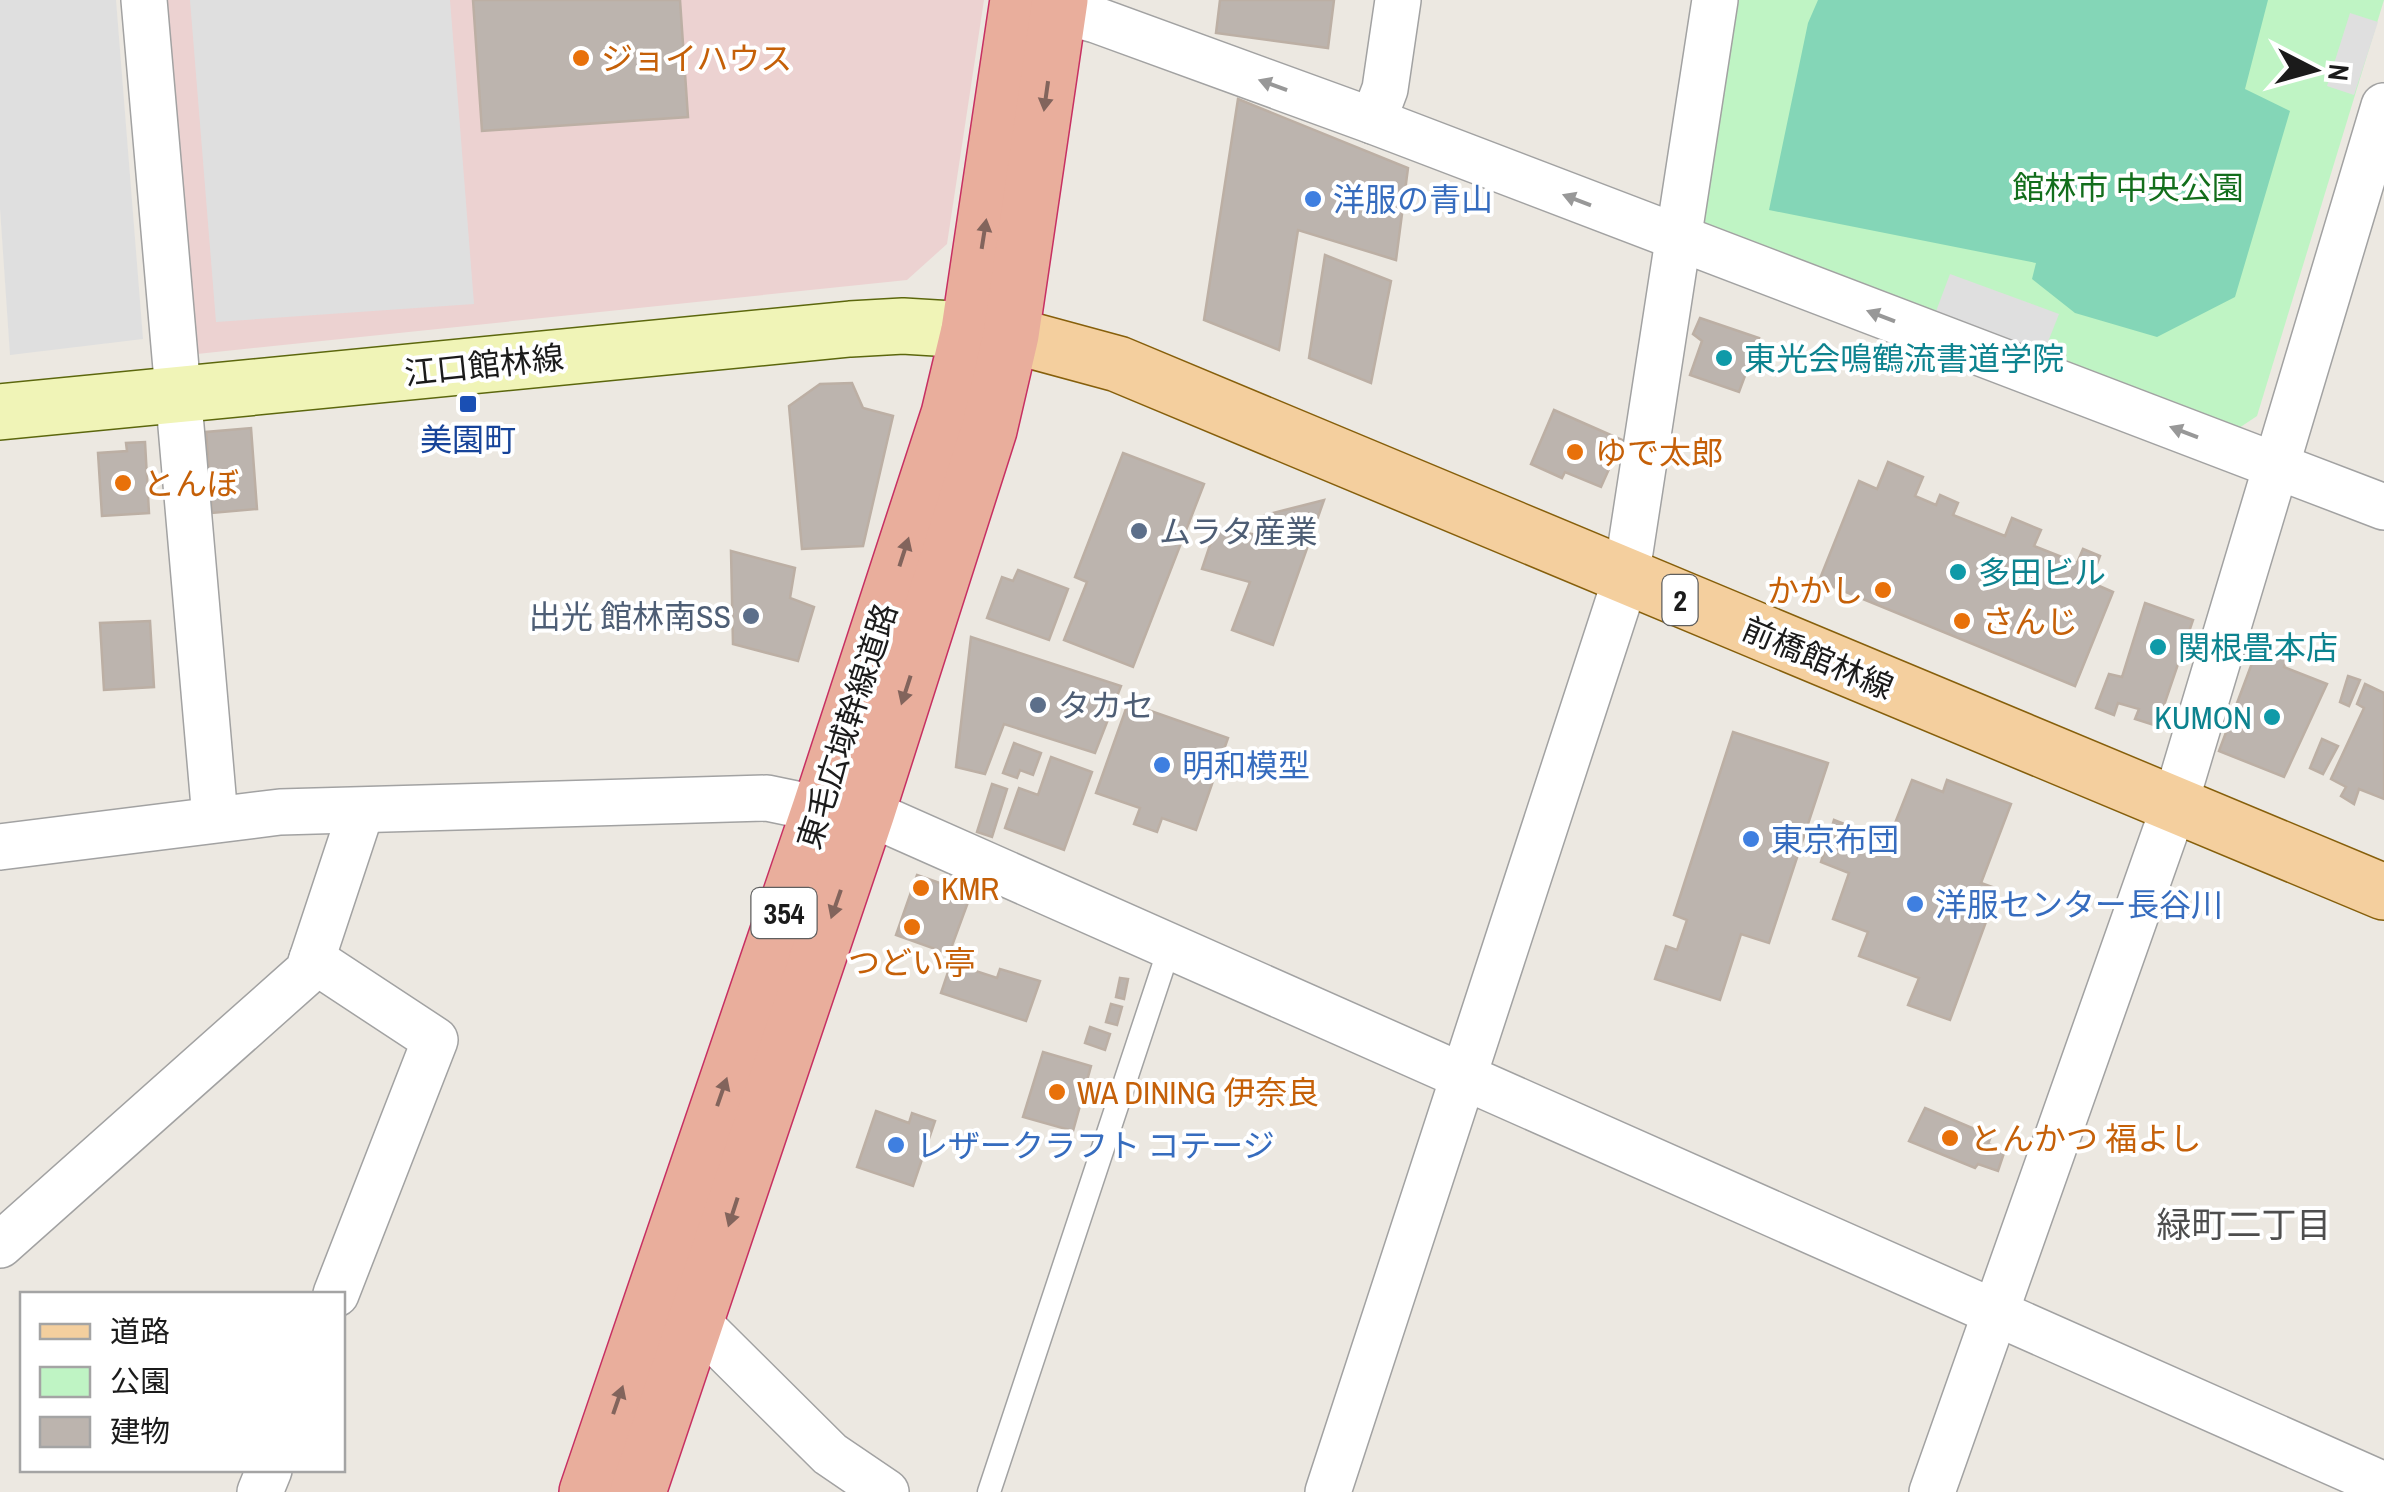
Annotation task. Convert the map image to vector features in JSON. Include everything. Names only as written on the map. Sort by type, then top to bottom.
[{"type":"highway","name":"東毛広域幹線道路","points":[[587,1492],[989,430],[990,333],[1046,3]]},
{"type":"highway","name":"東毛広域幹線道路","points":[[638,1492],[696,1322],[844,810]]},
{"type":"main road","name":"江口館林線","points":[[0,412],[850,329],[904,326],[990,333]]},
{"type":"main road","name":"前橋館林線","points":[[990,333],[1118,364],[2384,892]]},
{"type":"street","points":[[144,0],[216,818]]},
{"type":"street","points":[[1373,122],[1385,89],[1398,0]]},
{"type":"street","points":[[1328,1492],[1626,578],[1716,0]]},
{"type":"street","points":[[1046,3],[1373,122],[2384,507]]},
{"type":"street","points":[[1932,1492],[2174,807],[2276,466],[2373,181],[2384,106]]},
{"type":"street","points":[[0,847],[280,812],[767,798],[844,810],[1170,946],[2384,1484]]},
{"type":"street","points":[[0,1245],[308,971],[361,811]]},
{"type":"street","points":[[312,959],[435,1040],[337,1292]]},
{"type":"street","points":[[696,1322],[830,1454],[886,1492]]},
{"type":"lane","points":[[988,1492],[1170,946]]},
{"type":"shaded area","points":[[0,0],[116,0],[143,339],[10,355],[0,208]]},
{"type":"shaded area","points":[[159,0],[984,0],[947,244],[907,280],[197,354]]},
{"type":"shaded area","points":[[190,0],[450,0],[474,304],[216,322]]},
{"type":"shaded area","points":[[2350,13],[2378,22],[2354,95],[2327,86]]},
{"type":"shaded area","points":[[1950,274],[2059,314],[2042,357],[1935,314]]},
{"type":"green space","name":"館林市 中央公園","points":[[1734,0],[2384,0],[2257,416],[2236,430],[1699,221]]},
{"type":"green space","name":"館林市 中央公園","points":[[1818,0],[2268,0],[2245,89],[2290,111],[2235,297],[2157,337],[2075,313],[2032,279],[2036,263],[1769,210],[1808,23]]},
{"type":"building","name":"ジョイハウス","points":[[473,0],[680,0],[688,117],[482,131]]},
{"type":"building","points":[[1220,0],[1334,0],[1328,48],[1216,33]]},
{"type":"building","name":"洋服の青山","points":[[1238,99],[1408,168],[1396,260],[1298,230],[1279,350],[1204,320]]},
{"type":"building","points":[[1325,255],[1391,281],[1371,383],[1309,358]]},
{"type":"building","name":"東光会鳴鶴流書道学院","points":[[1700,318],[1759,338],[1739,392],[1690,375],[1702,341],[1693,334]]},
{"type":"building","points":[[852,383],[863,408],[893,416],[863,546],[802,549],[789,406],[820,384]]},
{"type":"building","points":[[1554,410],[1622,440],[1601,487],[1565,472],[1562,478],[1531,464]]},
{"type":"building","points":[[251,428],[257,509],[212,513],[206,432]]},
{"type":"building","name":"とんぼ","points":[[145,442],[149,513],[102,516],[98,453],[127,451],[126,443]]},
{"type":"building","name":"ムラタ産業","points":[[1123,453],[1204,484],[1133,667],[1064,640],[1087,582],[1075,577]]},
{"type":"building","name":"多田ビル","points":[[1888,462],[1923,477],[1915,496],[1936,505],[1940,495],[1958,503],[1953,515],[2005,536],[2012,518],[2041,530],[2034,546],[2077,563],[2083,549],[2100,556],[2090,582],[2113,592],[2075,686],[1819,581],[1859,481],[1877,489]]},
{"type":"building","points":[[1324,500],[1273,645],[1232,630],[1250,582],[1202,569],[1216,527],[1257,535],[1265,515]]},
{"type":"building","points":[[731,551],[795,568],[790,598],[814,607],[798,661],[733,644]]},
{"type":"building","points":[[1018,570],[1068,589],[1049,640],[987,618],[1002,577],[1013,581]]},
{"type":"building","name":"関根畳本店","points":[[2145,603],[2193,620],[2157,726],[2135,719],[2139,709],[2118,703],[2114,715],[2096,708],[2109,674],[2122,677]]},
{"type":"building","points":[[150,621],[154,687],[104,690],[100,623]]},
{"type":"building","name":"タカセ","points":[[971,637],[1121,686],[1095,753],[1004,724],[985,774],[956,767]]},
{"type":"building","name":"KUMON","points":[[2258,647],[2287,657],[2284,667],[2327,684],[2284,777],[2219,751]]},
{"type":"building","points":[[2348,676],[2360,680],[2349,706],[2340,702]]},
{"type":"building","points":[[2365,684],[2384,693],[2384,799],[2359,789],[2354,804],[2341,796],[2346,787],[2331,779],[2364,708],[2357,704]]},
{"type":"building","name":"明和模型","points":[[1128,703],[1228,738],[1196,830],[1162,818],[1157,832],[1134,824],[1140,808],[1096,793]]},
{"type":"building","name":"東京布団","points":[[1733,732],[1828,763],[1769,943],[1741,934],[1720,1000],[1655,979],[1666,946],[1677,950],[1687,920],[1674,915]]},
{"type":"building","points":[[2322,739],[2338,746],[2323,774],[2310,768]]},
{"type":"building","points":[[1014,743],[1041,753],[1033,775],[1020,770],[1017,778],[1003,773]]},
{"type":"building","points":[[1051,757],[1092,772],[1064,850],[1005,828],[1019,788],[1038,795]]},
{"type":"building","name":"洋服センター長谷川","points":[[1912,780],[1943,792],[1947,780],[2011,804],[1981,883],[1998,889],[1950,1020],[1908,1005],[1919,978],[1859,956],[1868,932],[1833,919],[1849,873],[1821,862],[1834,820],[1888,841]]},
{"type":"building","points":[[992,784],[1007,789],[992,837],[977,832]]},
{"type":"building","points":[[917,875],[971,894],[949,954],[896,935]]},
{"type":"building","points":[[951,963],[997,978],[1000,969],[1040,981],[1026,1021],[941,993]]},
{"type":"building","points":[[1120,978],[1128,979],[1124,999],[1116,997]]},
{"type":"building","points":[[1111,1004],[1122,1007],[1117,1025],[1106,1022]]},
{"type":"building","points":[[1090,1027],[1110,1034],[1105,1050],[1085,1043]]},
{"type":"building","name":"WA DINING 伊奈良","points":[[1043,1052],[1091,1066],[1073,1131],[1023,1117]]},
{"type":"building","name":"とんかつ 福よし","points":[[1925,1108],[1991,1136],[1988,1144],[2005,1150],[1998,1171],[1978,1164],[1975,1168],[1909,1141]]},
{"type":"building","name":"レザークラフト コテージ","points":[[876,1111],[909,1123],[912,1113],[935,1121],[913,1186],[857,1167]]},
{"type":"place","name":"ジョイハウス","points":[[581,58]]},
{"type":"place","name":"洋服の青山","points":[[1313,199]]},
{"type":"place","name":"東光会鳴鶴流書道学院","points":[[1724,358]]},
{"type":"place","name":"美園町","points":[[468,404]]},
{"type":"place","name":"ゆで太郎","points":[[1575,452]]},
{"type":"place","name":"とんぼ","points":[[123,483]]},
{"type":"place","name":"ムラタ産業","points":[[1139,531]]},
{"type":"place","name":"多田ビル","points":[[1958,572]]},
{"type":"place","name":"かかし","points":[[1883,590]]},
{"type":"place","name":"出光 館林南SS","points":[[751,616]]},
{"type":"place","name":"さんじ","points":[[1962,621]]},
{"type":"place","name":"関根畳本店","points":[[2158,647]]},
{"type":"place","name":"タカセ","points":[[1038,705]]},
{"type":"place","name":"KUMON","points":[[2272,717]]},
{"type":"place","name":"明和模型","points":[[1162,765]]},
{"type":"place","name":"東京布団","points":[[1751,839]]},
{"type":"place","name":"KMR","points":[[921,888]]},
{"type":"place","name":"洋服センター長谷川","points":[[1915,904]]},
{"type":"place","name":"つどい亭","points":[[912,927]]},
{"type":"place","name":"WA DINING 伊奈良","points":[[1057,1092]]},
{"type":"place","name":"とんかつ 福よし","points":[[1950,1138]]},
{"type":"place","name":"レザークラフト コテージ","points":[[896,1145]]},
{"type":"district","name":"緑町二丁目","points":[[2244,1224]]}]
